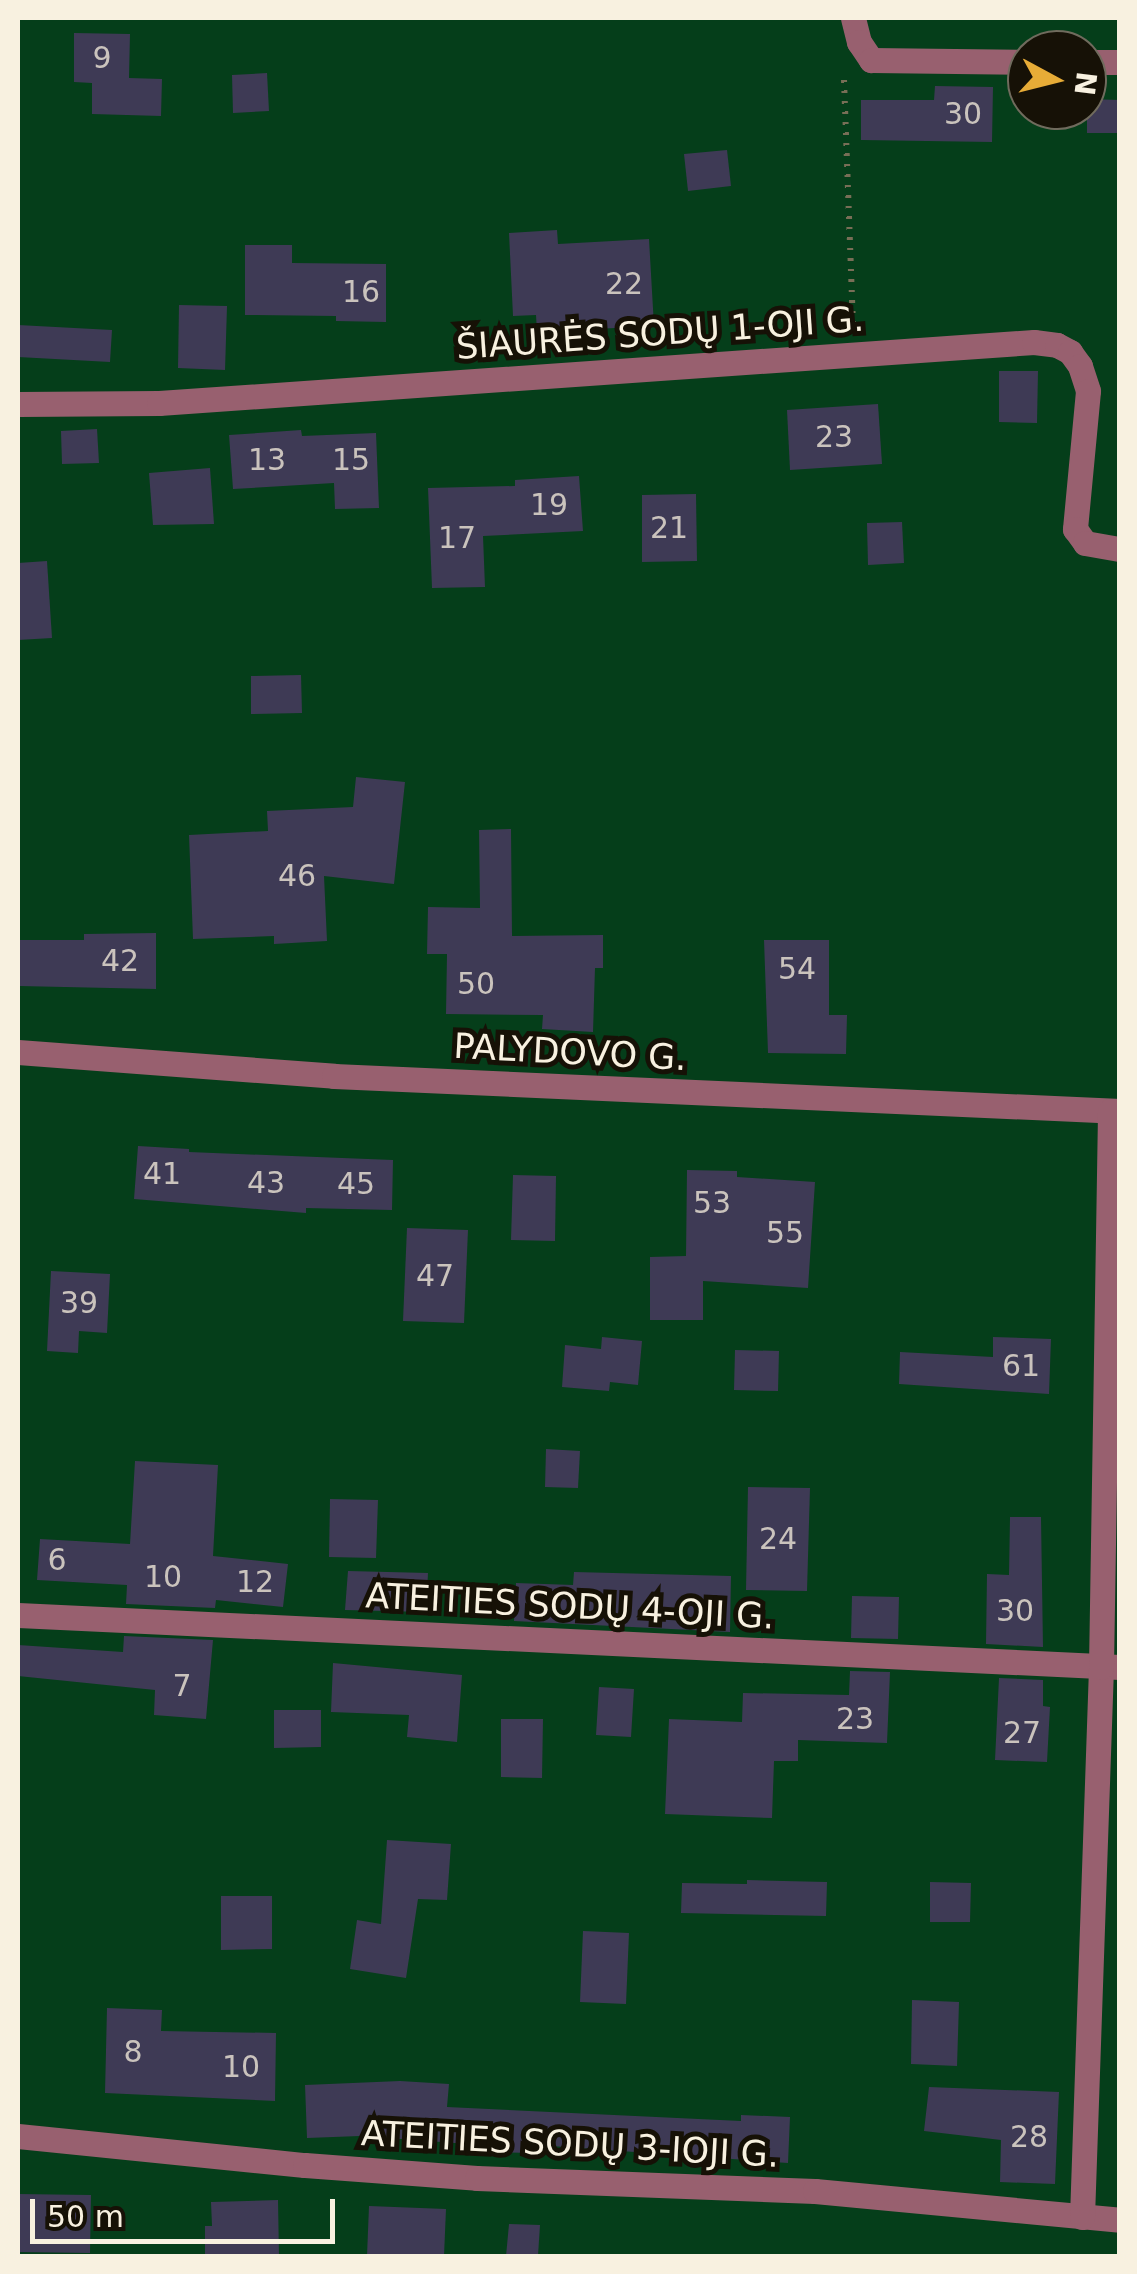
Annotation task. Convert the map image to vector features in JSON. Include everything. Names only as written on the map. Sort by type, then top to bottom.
[{"type":"street","points":[[852,18],[859,42],[871,60],[1007,62]]},
{"type":"street","name":"ŠIAURĖS SODŲ 1-OJI G.","points":[[18,404],[159,403],[1034,342],[1070,352],[1080,366],[1088,391],[1075,529],[1085,542],[1120,550]]},
{"type":"street","name":"PALYDOVO G.","points":[[18,1052],[334,1076],[1115,1111]]},
{"type":"street","points":[[1082,2216],[1110,1667],[1115,1111]]},
{"type":"street","name":"ATEITIES SODŲ 4-OJI G.","points":[[18,1615],[1110,1667]]},
{"type":"street","name":"ATEITIES SODŲ 3-IOJI G.","points":[[18,2136],[362,2170],[816,2191],[1120,2220]]},
{"type":"path","points":[[828,356],[845,342],[853,322],[844,66],[871,60]]},
{"type":"green space","points":[[18,18],[1119,18],[1119,2256],[18,2256]]},
{"type":"building","points":[[74,33],[130,34],[129,78],[162,79],[161,116],[92,114],[92,83],[74,82]]},
{"type":"building","points":[[267,73],[269,111],[233,113],[232,75]]},
{"type":"building","points":[[935,86],[993,87],[992,142],[861,140],[861,100],[934,100]]},
{"type":"building","points":[[1107,100],[1120,100],[1120,133],[1087,133],[1107,130]]},
{"type":"building","points":[[727,150],[731,186],[688,191],[684,154]]},
{"type":"building","points":[[557,230],[558,244],[649,239],[654,326],[537,332],[536,315],[513,316],[509,233]]},
{"type":"building","points":[[245,245],[292,245],[292,263],[386,264],[386,322],[336,321],[336,316],[245,315]]},
{"type":"building","points":[[179,305],[227,306],[225,370],[178,368]]},
{"type":"building","points":[[18,325],[112,330],[110,362],[18,357]]},
{"type":"building","points":[[999,371],[1038,371],[1037,423],[999,422]]},
{"type":"building","points":[[878,404],[882,464],[790,470],[787,410]]},
{"type":"building","points":[[97,429],[99,463],[62,464],[61,431]]},
{"type":"building","points":[[301,430],[302,436],[376,433],[379,508],[335,509],[334,483],[233,489],[229,435]]},
{"type":"building","points":[[210,468],[214,524],[153,525],[149,473]]},
{"type":"building","points":[[579,476],[583,531],[483,536],[485,587],[432,588],[428,488],[515,486],[515,480]]},
{"type":"building","points":[[696,494],[697,561],[642,562],[642,495]]},
{"type":"building","points":[[902,522],[904,563],[868,565],[867,523]]},
{"type":"building","points":[[47,561],[52,638],[18,640],[18,563]]},
{"type":"building","points":[[301,675],[302,713],[251,714],[251,676]]},
{"type":"building","points":[[356,777],[405,782],[394,884],[324,876],[327,941],[274,944],[274,936],[193,939],[189,835],[268,831],[267,811],[353,807]]},
{"type":"building","points":[[511,829],[512,936],[603,935],[603,968],[595,968],[593,1032],[542,1029],[543,1015],[446,1014],[447,954],[427,954],[428,907],[480,908],[479,830]]},
{"type":"building","points":[[156,933],[156,989],[19,986],[19,940],[84,940],[84,934]]},
{"type":"building","points":[[764,940],[829,940],[829,1015],[847,1015],[846,1054],[768,1053]]},
{"type":"building","points":[[138,1146],[189,1152],[393,1160],[392,1210],[306,1208],[306,1213],[134,1199]]},
{"type":"building","points":[[687,1170],[737,1171],[737,1177],[815,1182],[808,1288],[703,1281],[703,1320],[650,1320],[650,1257],[686,1256]]},
{"type":"building","points":[[513,1175],[556,1176],[555,1241],[511,1240]]},
{"type":"building","points":[[407,1228],[468,1230],[464,1323],[403,1321]]},
{"type":"building","points":[[51,1271],[110,1274],[107,1333],[79,1331],[78,1353],[47,1351]]},
{"type":"building","points":[[602,1337],[642,1341],[638,1385],[610,1382],[609,1391],[562,1387],[565,1345],[601,1349]]},
{"type":"building","points":[[993,1337],[1051,1339],[1049,1394],[899,1384],[900,1352],[993,1357]]},
{"type":"building","points":[[735,1350],[779,1351],[778,1391],[734,1390]]},
{"type":"building","points":[[546,1449],[580,1451],[578,1488],[545,1487]]},
{"type":"building","points":[[135,1461],[218,1465],[213,1556],[288,1564],[283,1607],[216,1600],[215,1608],[126,1604],[127,1585],[37,1580],[40,1539],[130,1544]]},
{"type":"building","points":[[748,1487],[810,1488],[807,1591],[746,1590]]},
{"type":"building","points":[[330,1499],[378,1500],[376,1558],[329,1557]]},
{"type":"building","points":[[1010,1517],[1041,1517],[1043,1647],[986,1644],[987,1574],[1009,1575]]},
{"type":"building","points":[[348,1571],[428,1573],[426,1612],[345,1610]]},
{"type":"building","points":[[574,1572],[731,1576],[730,1632],[514,1621],[516,1583],[573,1585]]},
{"type":"building","points":[[852,1596],[899,1597],[898,1639],[851,1638]]},
{"type":"building","points":[[124,1636],[213,1640],[206,1719],[154,1715],[155,1690],[18,1676],[18,1645],[123,1652]]},
{"type":"building","points":[[333,1663],[462,1675],[457,1742],[407,1737],[409,1715],[331,1712]]},
{"type":"building","points":[[850,1671],[890,1672],[887,1743],[798,1740],[798,1761],[774,1761],[772,1818],[665,1814],[669,1719],[742,1722],[743,1693],[849,1695]]},
{"type":"building","points":[[999,1678],[1043,1680],[1043,1706],[1050,1707],[1047,1762],[995,1760]]},
{"type":"building","points":[[599,1687],[634,1689],[631,1737],[596,1735]]},
{"type":"building","points":[[274,1710],[321,1710],[321,1747],[274,1748]]},
{"type":"building","points":[[501,1719],[543,1719],[542,1778],[501,1777]]},
{"type":"building","points":[[387,1840],[451,1844],[447,1900],[418,1899],[406,1978],[350,1969],[357,1920],[381,1924]]},
{"type":"building","points":[[747,1880],[827,1882],[826,1916],[681,1913],[682,1883],[747,1884]]},
{"type":"building","points":[[930,1882],[971,1883],[970,1922],[930,1922]]},
{"type":"building","points":[[221,1896],[272,1896],[272,1949],[221,1950]]},
{"type":"building","points":[[583,1931],[629,1933],[626,2004],[580,2002]]},
{"type":"building","points":[[912,2000],[959,2002],[957,2066],[911,2064]]},
{"type":"building","points":[[107,2008],[162,2010],[161,2031],[276,2033],[275,2101],[105,2093]]},
{"type":"building","points":[[400,2081],[449,2084],[447,2107],[741,2121],[741,2115],[790,2117],[788,2163],[537,2145],[536,2153],[482,2152],[482,2145],[360,2136],[307,2138],[305,2085]]},
{"type":"building","points":[[929,2087],[1059,2092],[1055,2184],[1000,2182],[1001,2140],[924,2131]]},
{"type":"building","points":[[18,2194],[91,2195],[90,2253],[18,2252]]},
{"type":"building","points":[[278,2200],[279,2256],[205,2256],[205,2226],[212,2226],[211,2202]]},
{"type":"building","points":[[369,2206],[446,2209],[444,2256],[367,2256]]},
{"type":"building","points":[[509,2224],[540,2225],[538,2256],[506,2256]]}]
